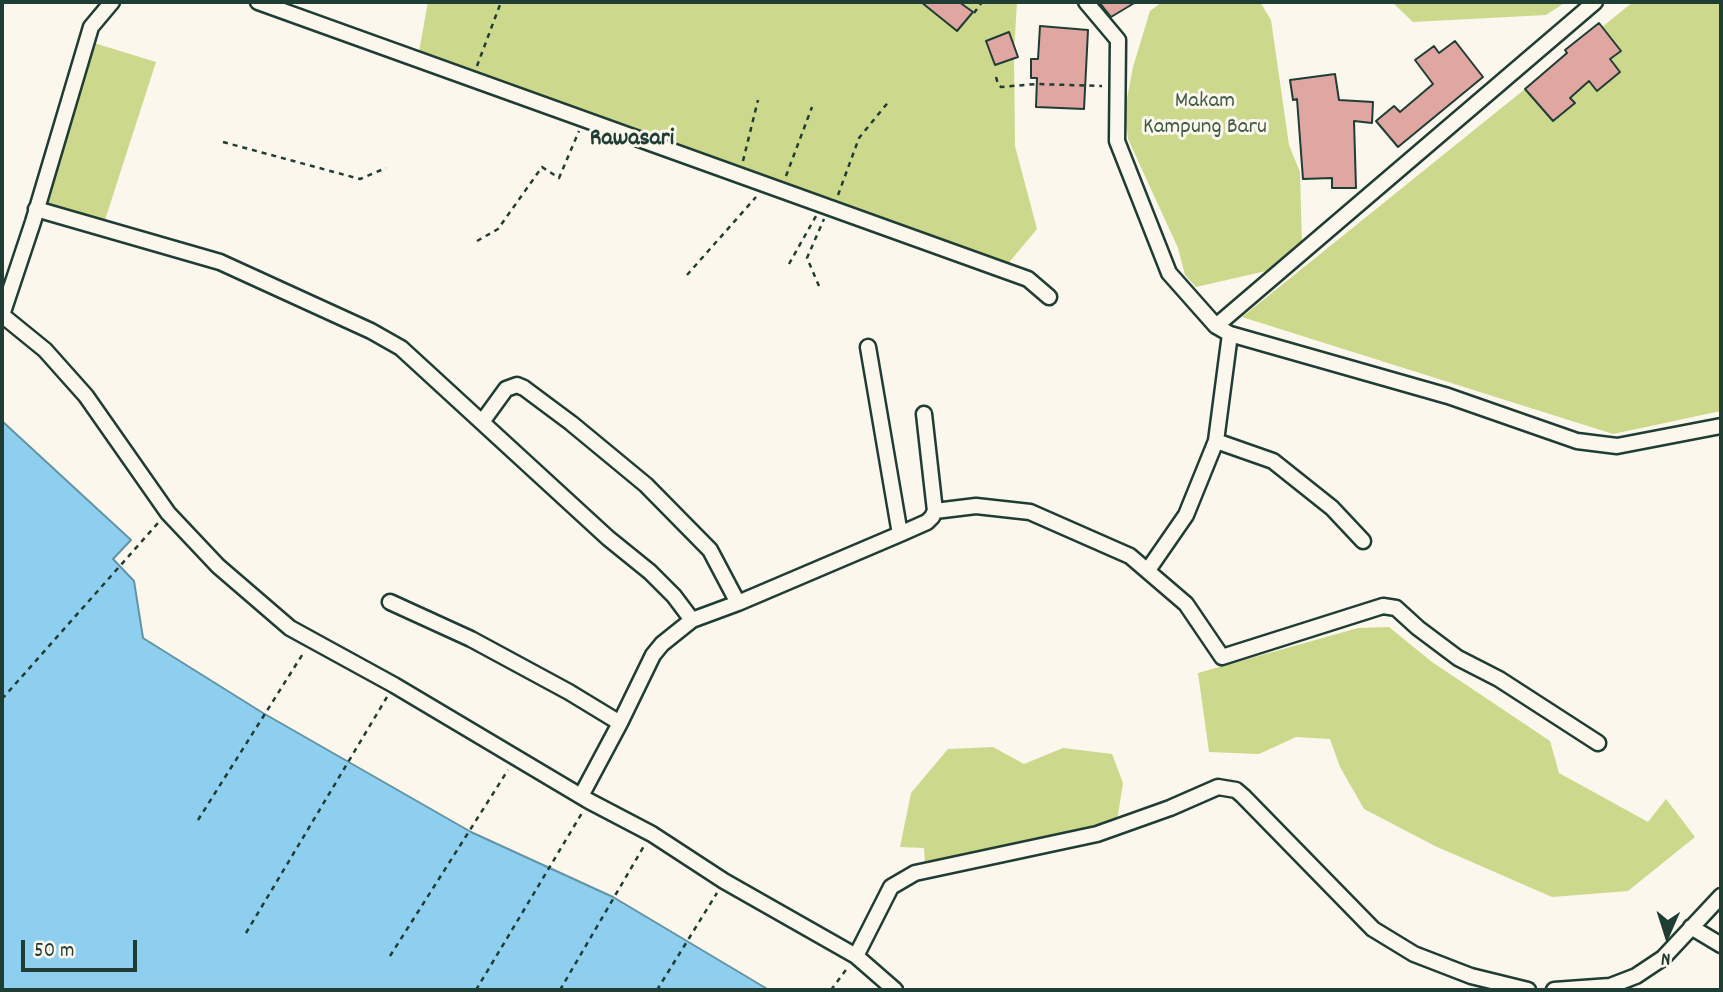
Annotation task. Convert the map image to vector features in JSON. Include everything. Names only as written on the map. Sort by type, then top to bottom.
[{"type":"street","points":[[112,2],[91,27],[37,209],[2,315],[45,350],[86,396],[168,513],[218,566],[290,628],[652,834],[724,881],[856,956],[895,990]]},
{"type":"street","points":[[258,2],[1028,279],[1049,297]]},
{"type":"street","points":[[1086,2],[1118,40],[1117,141],[1169,273],[1216,326],[1230,334],[1448,396],[1577,441],[1601,445],[1629,444],[1721,426]]},
{"type":"street","points":[[1216,326],[1595,2]]},
{"type":"street","points":[[37,209],[220,262],[371,331],[401,348],[608,538],[650,572],[674,596],[692,620]]},
{"type":"street","points":[[1148,570],[1186,515],[1216,441],[1230,334]]},
{"type":"street","points":[[868,347],[900,534]]},
{"type":"street","points":[[482,422],[506,389],[517,385],[524,388],[571,423],[664,503],[710,550],[738,603]]},
{"type":"street","points":[[585,798],[653,655],[662,644],[692,620],[927,522],[935,511],[923,414]]},
{"type":"street","points":[[1216,441],[1273,461],[1332,508],[1363,541]]},
{"type":"street","points":[[935,511],[976,506],[1030,512],[1130,556],[1186,604],[1222,657],[1383,606],[1396,608],[1458,658],[1499,679],[1598,743]]},
{"type":"street","points":[[390,602],[471,639],[620,723]]},
{"type":"street","points":[[856,956],[891,887],[915,873],[1097,834],[1170,808],[1218,787],[1236,790],[1243,796],[1373,929],[1414,954],[1471,976],[1528,990]]},
{"type":"street","points":[[1554,990],[1609,986],[1636,976],[1663,958],[1721,896]]},
{"type":"street","points":[[1691,927],[1721,945]]},
{"type":"path","points":[[472,78],[501,2]]},
{"type":"path","points":[[974,13],[982,2]]},
{"type":"path","points":[[996,77],[1001,87],[1037,84],[1119,87]]},
{"type":"path","points":[[740,174],[758,100]]},
{"type":"path","points":[[819,286],[807,258],[859,138],[890,100]]},
{"type":"path","points":[[687,275],[775,187],[812,107]]},
{"type":"path","points":[[477,242],[498,229],[542,167],[559,178],[584,119]]},
{"type":"path","points":[[223,142],[360,178],[386,169]]},
{"type":"path","points":[[789,264],[828,206]]},
{"type":"path","points":[[2,699],[168,513]]},
{"type":"path","points":[[198,820],[263,713],[312,641]]},
{"type":"path","points":[[246,933],[394,685]]},
{"type":"path","points":[[390,956],[516,758]]},
{"type":"path","points":[[476,990],[585,798]]},
{"type":"path","points":[[561,990],[652,834]]},
{"type":"path","points":[[657,990],[724,881]]},
{"type":"path","points":[[831,990],[856,956]]},
{"type":"green space","points":[[428,2],[1017,2],[1014,52],[1015,146],[1037,229],[1001,272],[416,68]]},
{"type":"green space","name":"Makam Kampung Baru","points":[[1162,2],[1260,2],[1271,20],[1289,145],[1300,172],[1302,244],[1266,271],[1196,287],[1185,275],[1178,248],[1128,139],[1125,109],[1133,67],[1150,11]]},
{"type":"green space","points":[[1392,2],[1566,2],[1546,15],[1413,22]]},
{"type":"green space","points":[[1633,2],[1721,2],[1721,411],[1613,434],[1242,317]]},
{"type":"green space","points":[[94,43],[156,62],[104,223],[43,203]]},
{"type":"green space","points":[[1389,627],[1432,662],[1550,741],[1559,773],[1648,822],[1666,799],[1695,837],[1628,891],[1552,897],[1435,846],[1364,809],[1340,767],[1330,739],[1296,737],[1259,754],[1209,752],[1198,673],[1358,628]]},
{"type":"green space","points":[[993,747],[1024,764],[1063,748],[1112,754],[1123,783],[1117,821],[1090,830],[925,866],[924,848],[900,847],[911,793],[948,749]]},
{"type":"water","points":[[2,421],[131,540],[113,559],[134,581],[143,638],[263,713],[471,832],[613,897],[769,990],[2,990]]},
{"type":"building","points":[[921,2],[959,2],[973,12],[957,31]]},
{"type":"building","points":[[1099,2],[1136,2],[1111,17]]},
{"type":"building","points":[[1599,23],[1621,51],[1610,59],[1620,72],[1597,91],[1589,81],[1570,98],[1575,103],[1553,121],[1525,89],[1567,53],[1565,50]]},
{"type":"building","points":[[1040,26],[1088,30],[1084,109],[1036,107],[1037,78],[1031,78],[1031,59],[1038,59]]},
{"type":"building","points":[[1009,32],[1018,57],[995,65],[986,41]]},
{"type":"building","points":[[1455,41],[1483,77],[1398,147],[1376,121],[1394,106],[1400,112],[1433,84],[1415,60],[1434,46],[1439,53]]},
{"type":"building","points":[[1335,74],[1339,100],[1373,102],[1372,123],[1354,121],[1356,188],[1332,188],[1332,178],[1303,179],[1297,99],[1293,100],[1290,80]]},
{"type":"district","name":"Rawasari","points":[[632,141]]}]
